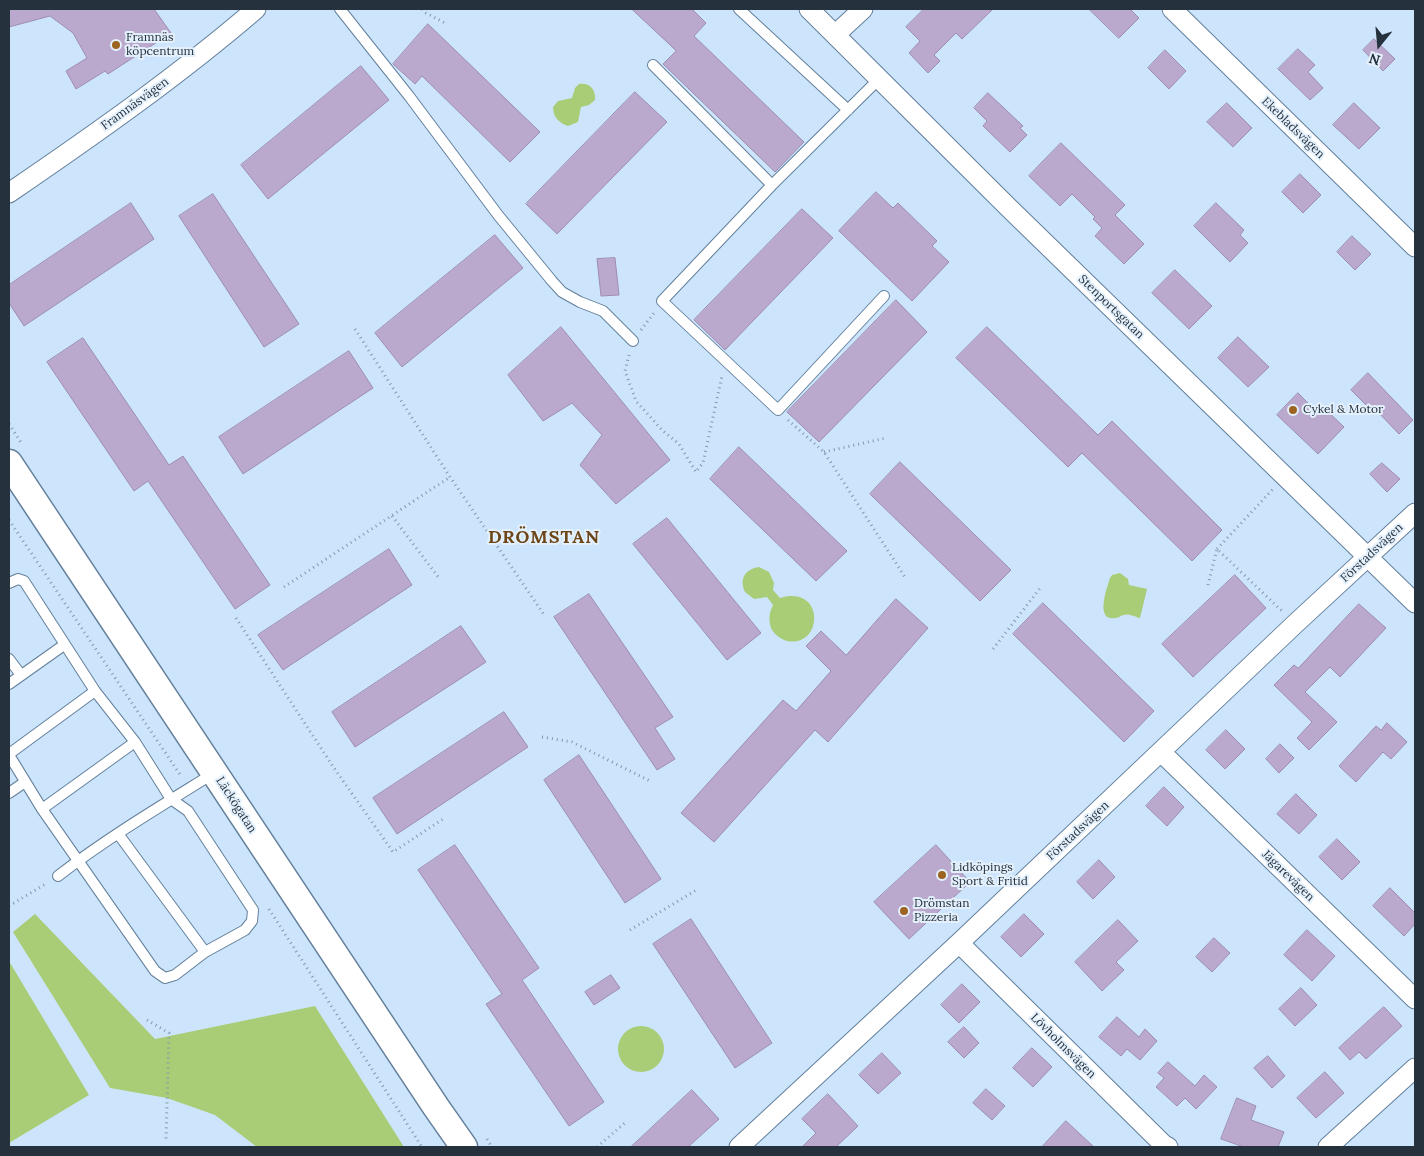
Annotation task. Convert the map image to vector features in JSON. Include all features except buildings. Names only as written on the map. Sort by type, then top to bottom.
[{"type":"main road","name":"Läckögatan","points":[[9,463],[464,1147]]},
{"type":"street","name":"Framnäsvägen","points":[[9,193],[94,134],[208,50],[256,9]]},
{"type":"street","name":"Stenportsgatan","points":[[809,9],[1009,208],[1415,603]]},
{"type":"street","points":[[836,34],[863,9]]},
{"type":"street","name":"Ekebladsvägen","points":[[1172,9],[1415,247]]},
{"type":"street","name":"Förstadsvägen","points":[[739,1147],[1415,514]]},
{"type":"street","name":"Jägarevägen","points":[[1161,752],[1415,999]]},
{"type":"street","name":"Lövholmsvägen","points":[[959,943],[1164,1146]]},
{"type":"street","points":[[1328,1147],[1415,1068]]},
{"type":"lane","points":[[340,9],[409,96],[498,215],[552,282],[562,292],[580,302],[603,311],[632,341]]},
{"type":"lane","points":[[739,9],[848,110]]},
{"type":"lane","points":[[653,65],[772,184]]},
{"type":"lane","points":[[880,79],[772,184],[662,301],[778,410],[884,296]]},
{"type":"lane","points":[[9,583],[18,579],[24,581],[95,691],[135,742],[171,799],[188,811],[253,910],[252,921],[245,930],[206,952],[175,975],[165,978],[155,970],[78,861],[42,809],[9,755],[95,691]]},
{"type":"lane","points":[[9,684],[64,645]]},
{"type":"lane","points":[[9,659],[21,675]]},
{"type":"lane","points":[[42,809],[135,742]]},
{"type":"lane","points":[[58,876],[171,799],[215,773]]},
{"type":"lane","points":[[9,793],[25,782]]},
{"type":"lane","points":[[119,835],[206,952]]},
{"type":"path","points":[[422,9],[426,13],[445,22]]},
{"type":"path","points":[[662,301],[632,341],[625,371],[636,401],[662,430],[679,444],[696,472],[703,463],[725,361]]},
{"type":"path","points":[[355,329],[450,477],[545,616]]},
{"type":"path","points":[[778,410],[824,452],[905,577]]},
{"type":"path","points":[[824,452],[886,438]]},
{"type":"path","points":[[284,587],[450,477]]},
{"type":"path","points":[[1208,586],[1217,549],[1274,488]]},
{"type":"path","points":[[392,516],[439,578]]},
{"type":"path","points":[[1217,549],[1288,617]]},
{"type":"path","points":[[993,649],[1041,587]]},
{"type":"path","points":[[236,618],[334,768],[394,852],[443,819]]},
{"type":"path","points":[[542,737],[572,742],[652,782]]},
{"type":"path","points":[[9,906],[58,876]]},
{"type":"path","points":[[630,930],[698,889]]},
{"type":"path","points":[[147,1020],[168,1033],[166,1140]]},
{"type":"path","points":[[598,1147],[626,1122]]},
{"type":"green space","points":[[579,84],[586,84],[592,88],[595,100],[589,105],[581,107],[578,122],[568,126],[557,119],[553,107],[558,101],[572,98],[575,88]]},
{"type":"green space","points":[[759,567],[769,572],[774,583],[773,590],[780,598],[795,596],[805,600],[812,607],[813,627],[808,635],[799,641],[787,641],[779,637],[772,630],[769,617],[773,605],[767,597],[754,599],[745,592],[743,587],[744,575],[750,570]]},
{"type":"green space","points":[[1120,573],[1128,579],[1129,585],[1147,589],[1140,618],[1128,614],[1117,618],[1109,618],[1105,615],[1104,603],[1110,578],[1112,575]]},
{"type":"green space","points":[[35,914],[155,1039],[315,1006],[404,1147],[257,1147],[215,1115],[167,1098],[110,1088],[13,932]]},
{"type":"green space","points":[[9,961],[89,1095],[9,1143]]},
{"type":"green space","points":[[636,1026],[646,1026],[660,1036],[664,1049],[660,1062],[654,1068],[646,1072],[636,1072],[622,1062],[618,1054],[618,1044],[628,1030]]},
{"type":"place","name":"Framnäs köpcentrum","points":[[116,45]]},
{"type":"place","name":"Cykel & Motor","points":[[1293,410]]},
{"type":"place","name":"Lidköpings Sport & Fritid","points":[[942,875]]},
{"type":"place","name":"Drömstan Pizzeria","points":[[904,911]]},
{"type":"district","name":"DRÖMSTAN","points":[[544,538]]}]
